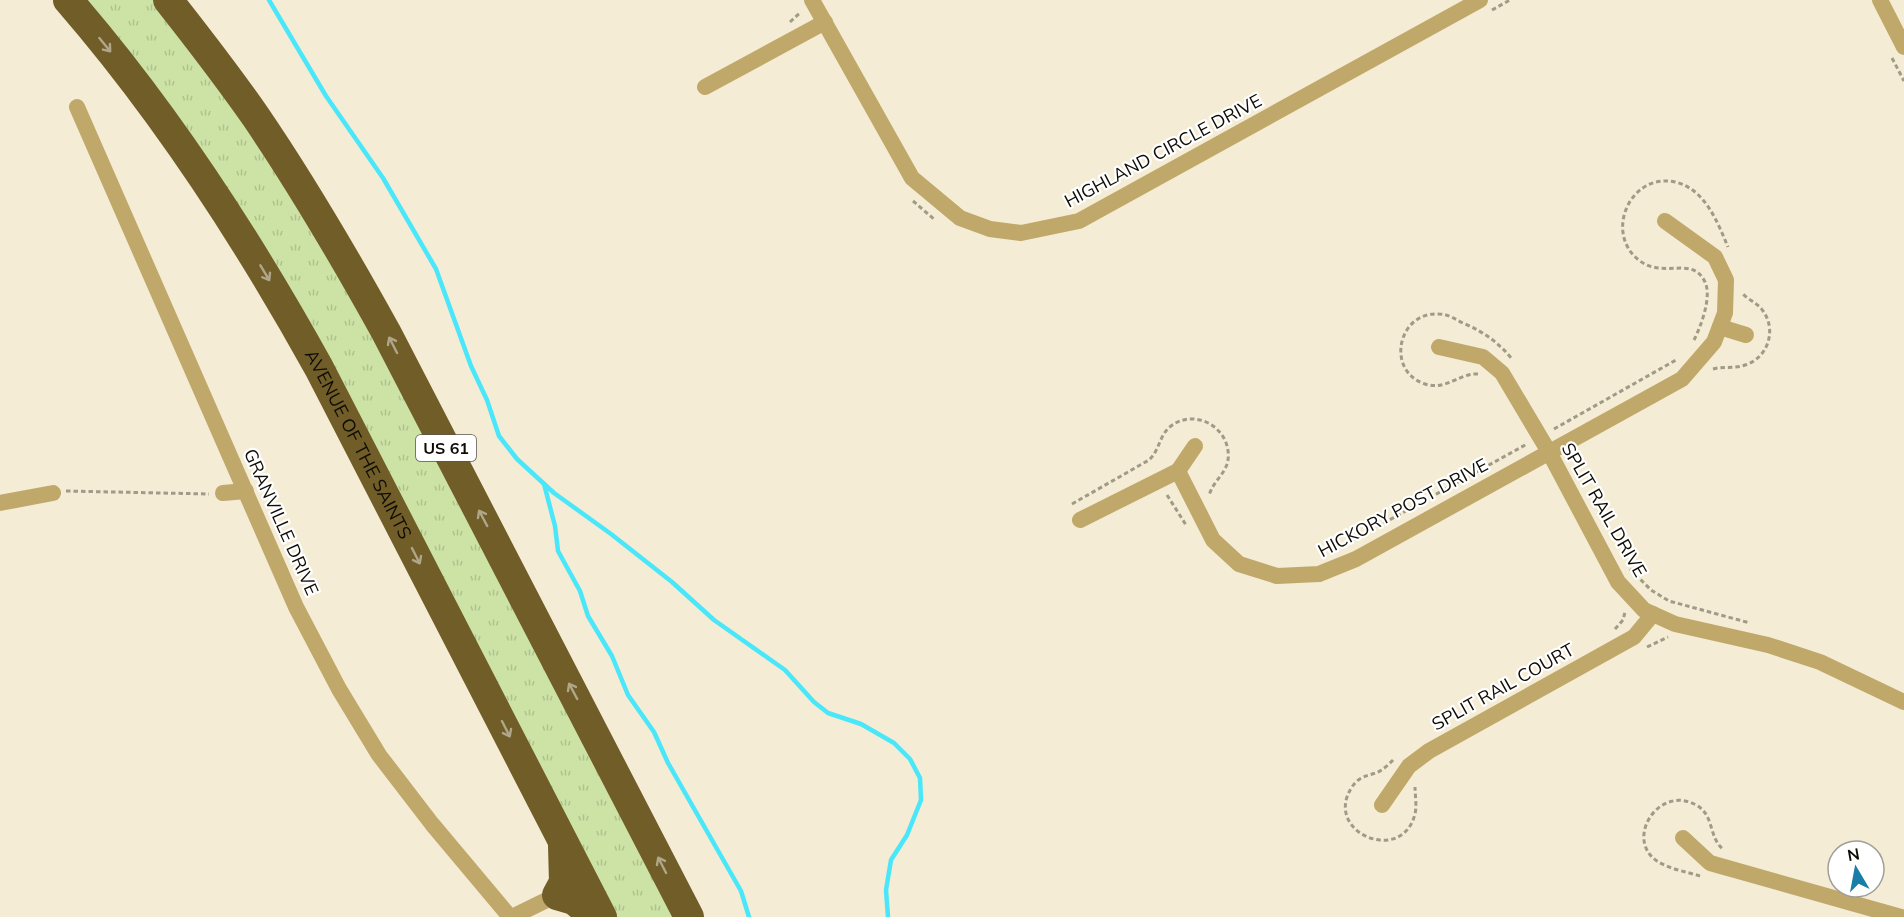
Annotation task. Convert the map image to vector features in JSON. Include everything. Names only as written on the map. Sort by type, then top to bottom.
[{"type":"highway","name":"AVENUE OF THE SAINTS","points":[[68,0],[138,85],[188,153],[235,223],[278,295],[320,368],[602,917]]},
{"type":"highway","name":"US 61","points":[[168,0],[256,117],[345,258],[503,556],[688,917]]},
{"type":"highway","points":[[562,839],[564,882],[557,895],[574,900],[594,917]]},
{"type":"street","points":[[1880,0],[1904,47]]},
{"type":"street","name":"HIGHLAND CIRCLE DRIVE","points":[[806,3],[912,178],[960,218],[990,229],[1021,233],[1079,221],[1485,6]]},
{"type":"street","points":[[705,87],[818,26]]},
{"type":"street","name":"GRANVILLE DRIVE","points":[[77,107],[296,607],[339,688],[380,755],[432,824],[511,917],[557,895]]},
{"type":"street","name":"HICKORY POST DRIVE","points":[[1178,471],[1213,540],[1239,564],[1276,576],[1318,574],[1356,559],[1682,379],[1714,342],[1725,313],[1726,280],[1715,257],[1665,221]]},
{"type":"street","points":[[1720,327],[1746,335]]},
{"type":"street","name":"SPLIT RAIL DRIVE","points":[[1439,347],[1483,357],[1502,373],[1549,452],[1618,582],[1644,610],[1675,624],[1768,645],[1820,662],[1904,702]]},
{"type":"street","points":[[1080,520],[1178,471],[1195,446]]},
{"type":"street","points":[[219,494],[246,491]]},
{"type":"street","points":[[0,502],[53,494]]},
{"type":"street","name":"SPLIT RAIL COURT","points":[[1382,805],[1409,766],[1429,751],[1634,637],[1653,614]]},
{"type":"street","points":[[1683,838],[1710,863],[1901,917]]},
{"type":"path","points":[[1485,6],[1510,0]]},
{"type":"path","points":[[806,3],[818,26]]},
{"type":"path","points":[[910,198],[941,224]]},
{"type":"path","points":[[53,494],[74,490],[144,494],[219,494]]},
{"type":"path","points":[[1160,493],[1170,497],[1187,528]]},
{"type":"path","points":[[1614,630],[1626,614],[1623,609]]},
{"type":"path","points":[[1640,651],[1670,637]]},
{"type":"path","points":[[1395,757],[1381,771],[1363,776],[1351,788],[1346,804],[1349,821],[1360,834],[1376,841],[1392,839],[1407,830],[1415,815],[1415,787],[1418,779]]},
{"type":"green space","points":[[82,0],[156,0],[308,214],[676,917],[616,917],[462,621]]},
{"type":"waterway","points":[[269,0],[326,96],[383,178],[436,269],[499,436],[517,459],[554,493],[672,582],[714,620],[785,670],[814,702],[828,713],[861,724],[894,743],[910,759],[920,778],[921,800],[907,835],[891,860],[886,890],[888,917]]},
{"type":"waterway","points":[[544,484],[555,526],[558,551],[580,591],[588,616],[612,656],[628,695],[654,732],[668,763],[741,891],[749,917]]}]
